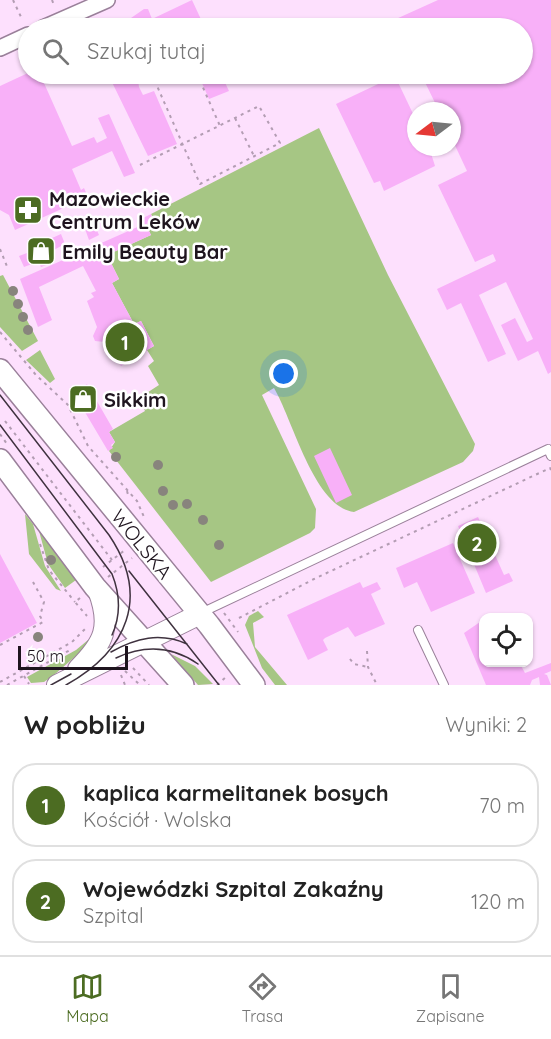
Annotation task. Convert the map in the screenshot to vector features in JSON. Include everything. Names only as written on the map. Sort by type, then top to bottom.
[{"type":"main road","name":"WOLSKA","points":[[0,370],[200,614],[254,685]]},
{"type":"main road","points":[[0,460],[103,583],[143,642],[183,685]]},
{"type":"street","points":[[66,18],[107,0]]},
{"type":"street","points":[[0,48],[18,40]]},
{"type":"street","points":[[61,683],[94,653],[101,640],[105,617],[103,583]]},
{"type":"street","points":[[61,683],[200,614]]},
{"type":"lane","points":[[200,614],[550,451]]},
{"type":"lane","points":[[418,630],[444,685]]},
{"type":"path","points":[[13,0],[22,18]]},
{"type":"path","points":[[52,0],[54,5]]},
{"type":"path","points":[[140,165],[183,144],[220,126],[259,106],[280,143],[200,184],[183,144],[156,84]]},
{"type":"path","points":[[201,84],[220,126]]},
{"type":"path","points":[[235,118],[254,156]]},
{"type":"path","points":[[0,249],[8,269]]},
{"type":"path","points":[[0,332],[36,375],[63,398],[90,449],[137,501],[144,518]]},
{"type":"path","points":[[5,421],[112,560]]},
{"type":"path","points":[[239,618],[321,573],[550,468],[551,470]]},
{"type":"path","points":[[39,539],[49,570],[75,602]]},
{"type":"path","points":[[103,567],[125,550]]},
{"type":"path","points":[[103,583],[132,558]]},
{"type":"path","points":[[0,645],[43,622],[40,616],[44,602],[33,582]]},
{"type":"path","points":[[0,682],[72,642],[92,621]]},
{"type":"path","points":[[7,685],[75,648]]},
{"type":"path","points":[[367,651],[368,667],[377,685]]},
{"type":"path","points":[[350,659],[354,664],[368,667]]},
{"type":"path","points":[[132,667],[149,685]]},
{"type":"path","points":[[123,669],[140,685]]},
{"type":"path","points":[[121,675],[124,685]]},
{"type":"path","points":[[24,676],[29,684]]},
{"type":"path","points":[[217,685],[225,678]]},
{"type":"green space","points":[[319,128],[388,275],[475,444],[473,451],[463,462],[354,512],[340,507],[327,495],[316,479],[274,388],[262,395],[316,509],[315,528],[310,533],[211,582],[109,451],[115,442],[109,432],[145,411],[139,398],[159,385],[148,366],[154,361],[147,350],[154,346],[141,321],[134,324],[112,283],[119,279],[107,255],[151,235],[146,225],[154,221],[151,214]]},
{"type":"green space","points":[[3,275],[38,341],[22,351],[0,327],[0,276]]},
{"type":"green space","points":[[40,350],[55,379],[50,383],[26,360]]},
{"type":"green space","points":[[25,514],[33,524],[45,566],[61,591],[56,589],[29,554]]},
{"type":"green space","points":[[39,531],[76,580],[65,588],[48,564]]},
{"type":"green space","points":[[258,611],[264,617],[253,623],[255,647],[287,685],[275,685],[262,668],[245,625],[249,616]]},
{"type":"green space","points":[[88,640],[92,642],[54,675],[44,682],[31,683],[27,677],[76,650]]},
{"type":"green space","points":[[171,654],[195,666],[213,684],[198,685]]},
{"type":"building","points":[[192,0],[200,18],[154,18]]},
{"type":"building","points":[[438,0],[551,0],[551,372],[548,374],[538,351],[518,361],[501,325],[515,318],[527,342],[533,339],[506,282],[479,295],[506,354],[488,362],[461,303],[447,310],[437,289],[496,261],[493,254],[475,262],[438,185],[467,171],[460,156],[461,102],[435,102],[426,84],[533,84],[533,18],[398,18]]},
{"type":"building","points":[[144,9],[148,9],[152,18],[131,18]]},
{"type":"building","points":[[18,78],[18,84],[44,84],[72,146],[94,137],[97,143],[107,138],[98,118],[109,114],[135,173],[124,177],[112,151],[72,169],[81,190],[84,188],[88,197],[15,230],[9,215],[0,210],[0,86]]},
{"type":"building","points":[[113,84],[139,84],[143,95],[154,91],[177,144],[148,156]]},
{"type":"building","points":[[202,84],[226,84],[229,91],[209,99]]},
{"type":"building","points":[[378,84],[399,84],[407,102],[407,156],[432,156],[435,166],[384,191],[380,181],[374,183],[336,104]]},
{"type":"building","points":[[151,214],[154,221],[146,225],[151,235],[107,255],[119,279],[112,283],[134,324],[141,321],[154,346],[121,366],[105,342],[95,341],[93,336],[97,327],[87,301],[94,297],[91,293],[96,291],[83,266],[39,287],[52,320],[38,327],[20,279],[142,225],[139,220]]},
{"type":"building","points":[[94,224],[99,235],[89,240],[85,229]]},
{"type":"building","points":[[61,234],[65,244],[48,253],[52,263],[41,267],[32,247]]},
{"type":"building","points":[[27,253],[32,264],[24,267],[19,256]]},
{"type":"building","points":[[87,384],[113,429],[109,432],[115,442],[111,445],[113,448],[108,451],[73,392]]},
{"type":"building","points":[[330,448],[352,495],[336,503],[314,456]]},
{"type":"building","points":[[478,517],[504,575],[509,573],[513,581],[486,593],[458,526]]},
{"type":"building","points":[[453,543],[475,593],[431,612],[417,582],[404,588],[396,568]]},
{"type":"building","points":[[0,554],[37,623],[0,643]]},
{"type":"building","points":[[360,582],[363,588],[377,582],[381,589],[371,594],[385,624],[355,637],[348,627],[325,638],[323,640],[328,650],[308,660],[287,615]]},
{"type":"building","points":[[479,623],[479,667],[522,667],[525,673],[551,663],[551,671],[544,674],[547,675],[551,685],[540,685],[539,677],[532,680],[530,685],[486,685],[464,633]]},
{"type":"tram line","points":[[0,395],[109,535],[122,558],[129,580],[130,601],[126,620],[117,639],[104,656],[66,685]]},
{"type":"tram line","points":[[0,425],[112,574],[117,589],[118,605],[117,620],[112,635]]},
{"type":"tram line","points":[[129,571],[219,685]]},
{"type":"tram line","points":[[111,652],[148,638],[167,638],[187,644]]},
{"type":"tram line","points":[[116,658],[137,651],[158,649],[178,654],[198,664]]},
{"type":"tram line","points":[[51,685],[71,674]]},
{"type":"place","name":"Mazowieckie Centrum Leków","points":[[28,210]]},
{"type":"place","name":"Emily Beauty Bar","points":[[41,251]]},
{"type":"place","name":"kaplica karmelitanek bosych","points":[[125,342]]},
{"type":"place","name":"Sikkim","points":[[83,399]]},
{"type":"place","name":"Wojewódzki Szpital Zakaźny","points":[[477,543]]}]
